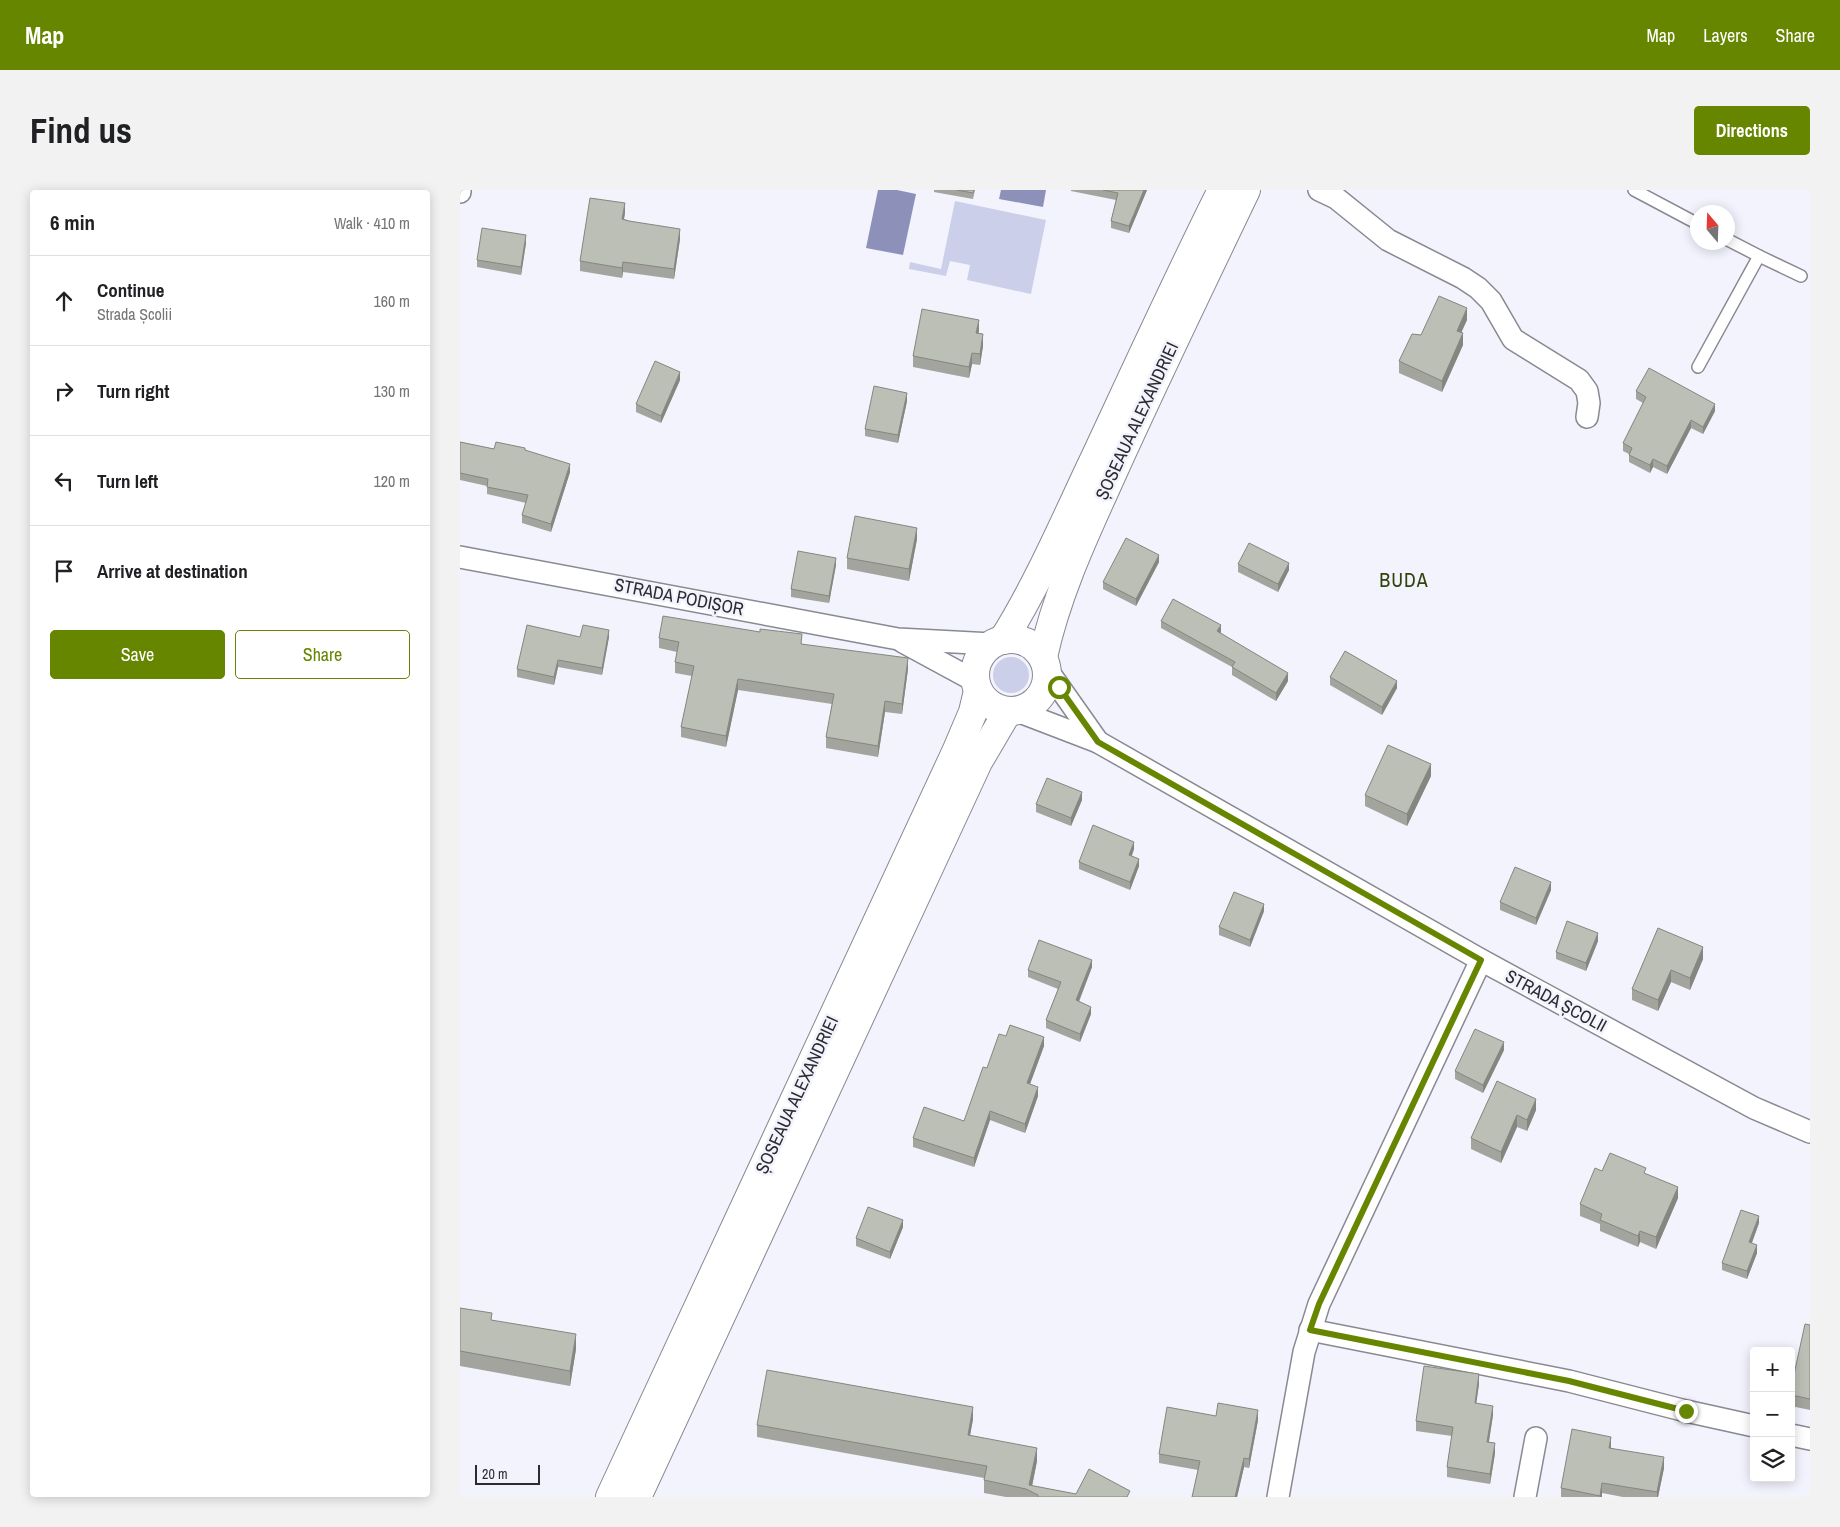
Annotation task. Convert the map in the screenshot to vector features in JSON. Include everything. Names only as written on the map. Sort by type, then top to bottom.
[{"type":"highway","points":[[1194,245],[1203,190]]},
{"type":"highway","name":"ȘOSEAUA ALEXANDRIEI","points":[[610,1497],[956,752],[973,712],[977,686],[978,659],[984,650],[998,642],[1017,617],[1059,534],[1194,245],[1222,190]]},
{"type":"highway","name":"ȘOSEAUA ALEXANDRIEI","points":[[637,1497],[978,762],[1013,711],[1030,706],[1040,697],[1047,685],[1045,664],[1057,604],[1081,544],[1157,374],[1246,190]]},
{"type":"highway","points":[[998,642],[1015,639],[1025,641],[1034,646],[1045,664]]},
{"type":"highway","points":[[977,686],[990,704],[1013,711]]},
{"type":"street","points":[[1332,193],[1388,240],[1463,278],[1478,288],[1491,300],[1513,339],[1579,380],[1587,391],[1589,403],[1587,417]]},
{"type":"street","name":"STRADA PODIȘOR","points":[[460,556],[898,639],[998,642]]},
{"type":"street","name":"STRADA PODIȘOR","points":[[898,639],[977,686]]},
{"type":"street","name":"STRADA ȘCOLII","points":[[1045,664],[1098,742]]},
{"type":"street","name":"STRADA ȘCOLII","points":[[1013,711],[1098,742],[1481,960],[1754,1108],[1810,1132]]},
{"type":"street","points":[[1278,1497],[1310,1330],[1319,1304],[1481,960]]},
{"type":"street","points":[[1310,1330],[1569,1381],[1750,1425]]},
{"type":"street","points":[[1795,1436],[1810,1439]]},
{"type":"street","points":[[1525,1497],[1536,1438]]},
{"type":"lane","points":[[1634,190],[1690,220]]},
{"type":"lane","points":[[1735,244],[1801,276]]},
{"type":"lane","points":[[1698,367],[1759,256]]},
{"type":"shaded area","points":[[878,190],[897,190],[916,194],[903,255],[866,248]]},
{"type":"shaded area","points":[[1001,190],[1046,190],[1043,207],[999,199]]},
{"type":"shaded area","points":[[955,201],[1046,220],[1031,294],[967,280],[970,265],[950,261],[946,276],[909,269],[910,262],[941,269]]},
{"type":"shaded area","points":[[1011,657],[1023,663],[1029,675],[1023,687],[1011,693],[999,687],[993,675],[999,663]]},
{"type":"building","points":[[957,190],[974,190],[973,193]]},
{"type":"building","points":[[1103,190],[1144,190],[1129,226],[1111,221],[1118,193]]},
{"type":"building","points":[[590,198],[625,203],[622,219],[680,229],[674,269],[623,262],[622,268],[580,261]]},
{"type":"building","points":[[482,228],[526,235],[521,267],[477,260]]},
{"type":"building","points":[[1439,296],[1467,308],[1457,331],[1463,333],[1442,381],[1399,361],[1412,334],[1421,335]]},
{"type":"building","points":[[922,309],[979,320],[976,333],[983,334],[980,354],[972,353],[969,367],[913,356]]},
{"type":"building","points":[[655,361],[680,372],[661,416],[636,404]]},
{"type":"building","points":[[1649,368],[1715,404],[1703,427],[1691,420],[1667,466],[1653,459],[1650,465],[1629,455],[1632,448],[1623,443],[1646,397],[1636,391]]},
{"type":"building","points":[[874,386],[907,393],[898,435],[865,429]]},
{"type":"building","points":[[460,442],[494,449],[496,442],[525,448],[525,450],[570,464],[551,524],[522,515],[528,495],[487,487],[488,479],[460,473]]},
{"type":"building","points":[[855,516],[917,528],[909,569],[847,558]]},
{"type":"building","points":[[1126,538],[1159,555],[1136,599],[1103,582]]},
{"type":"building","points":[[1249,543],[1289,563],[1278,584],[1238,564]]},
{"type":"building","points":[[798,551],[836,558],[829,596],[791,589]]},
{"type":"building","points":[[1173,599],[1221,625],[1217,631],[1288,673],[1276,693],[1232,667],[1235,662],[1161,621]]},
{"type":"building","points":[[663,616],[760,632],[760,629],[802,634],[801,644],[908,658],[902,704],[885,701],[878,746],[826,737],[834,694],[738,679],[726,736],[681,727],[694,666],[675,662],[679,642],[659,638]]},
{"type":"building","points":[[527,625],[580,637],[583,625],[609,630],[602,668],[558,660],[554,677],[517,669]]},
{"type":"building","points":[[1345,651],[1397,681],[1382,707],[1330,677]]},
{"type":"building","points":[[1388,745],[1431,764],[1407,814],[1365,795]]},
{"type":"building","points":[[1047,778],[1082,792],[1071,818],[1036,804]]},
{"type":"building","points":[[1093,825],[1134,842],[1129,855],[1139,859],[1130,882],[1079,862]]},
{"type":"building","points":[[1515,867],[1551,882],[1536,918],[1500,902]]},
{"type":"building","points":[[1234,892],[1264,904],[1250,940],[1219,927]]},
{"type":"building","points":[[1567,921],[1598,933],[1586,963],[1556,952]]},
{"type":"building","points":[[1658,928],[1703,947],[1690,978],[1671,970],[1658,1000],[1632,989]]},
{"type":"building","points":[[1039,940],[1092,960],[1076,1000],[1091,1007],[1080,1034],[1046,1020],[1061,982],[1028,970]]},
{"type":"building","points":[[1010,1025],[1044,1037],[1027,1083],[1038,1087],[1025,1124],[990,1111],[974,1158],[913,1138],[924,1107],[964,1121],[983,1067],[987,1068],[999,1034],[1006,1036]]},
{"type":"building","points":[[1475,1029],[1504,1042],[1483,1085],[1455,1071]]},
{"type":"building","points":[[1497,1081],[1536,1099],[1527,1120],[1517,1115],[1501,1152],[1471,1138]]},
{"type":"building","points":[[1610,1153],[1646,1168],[1644,1173],[1678,1187],[1656,1237],[1640,1231],[1638,1236],[1600,1220],[1602,1214],[1580,1204],[1595,1168],[1602,1171]]},
{"type":"building","points":[[868,1207],[903,1220],[890,1252],[856,1238]]},
{"type":"building","points":[[1741,1210],[1759,1216],[1749,1242],[1757,1245],[1747,1271],[1722,1263]]},
{"type":"building","points":[[460,1308],[492,1313],[491,1320],[576,1334],[570,1371],[460,1351]]},
{"type":"building","points":[[1805,1324],[1810,1325],[1810,1399],[1795,1396],[1795,1370]]},
{"type":"building","points":[[1424,1366],[1479,1374],[1475,1403],[1493,1406],[1487,1442],[1495,1443],[1490,1474],[1447,1467],[1453,1427],[1416,1421]]},
{"type":"building","points":[[767,1370],[973,1407],[968,1435],[1037,1448],[1029,1485],[1076,1494],[1089,1469],[1130,1491],[1127,1497],[1038,1497],[1038,1495],[1026,1489],[984,1480],[987,1466],[757,1425]]},
{"type":"building","points":[[1218,1403],[1258,1410],[1249,1459],[1244,1458],[1235,1497],[1192,1497],[1200,1461],[1159,1454],[1167,1407],[1216,1416]]},
{"type":"building","points":[[1572,1429],[1611,1437],[1609,1448],[1664,1457],[1657,1492],[1602,1483],[1600,1496],[1561,1488]]},
{"type":"district","name":"BUDA","points":[[1404,580]]},
{"type":"route","points":[[1059,687],[1098,742],[1481,960],[1319,1304],[1310,1330],[1569,1381],[1686,1411]]}]
